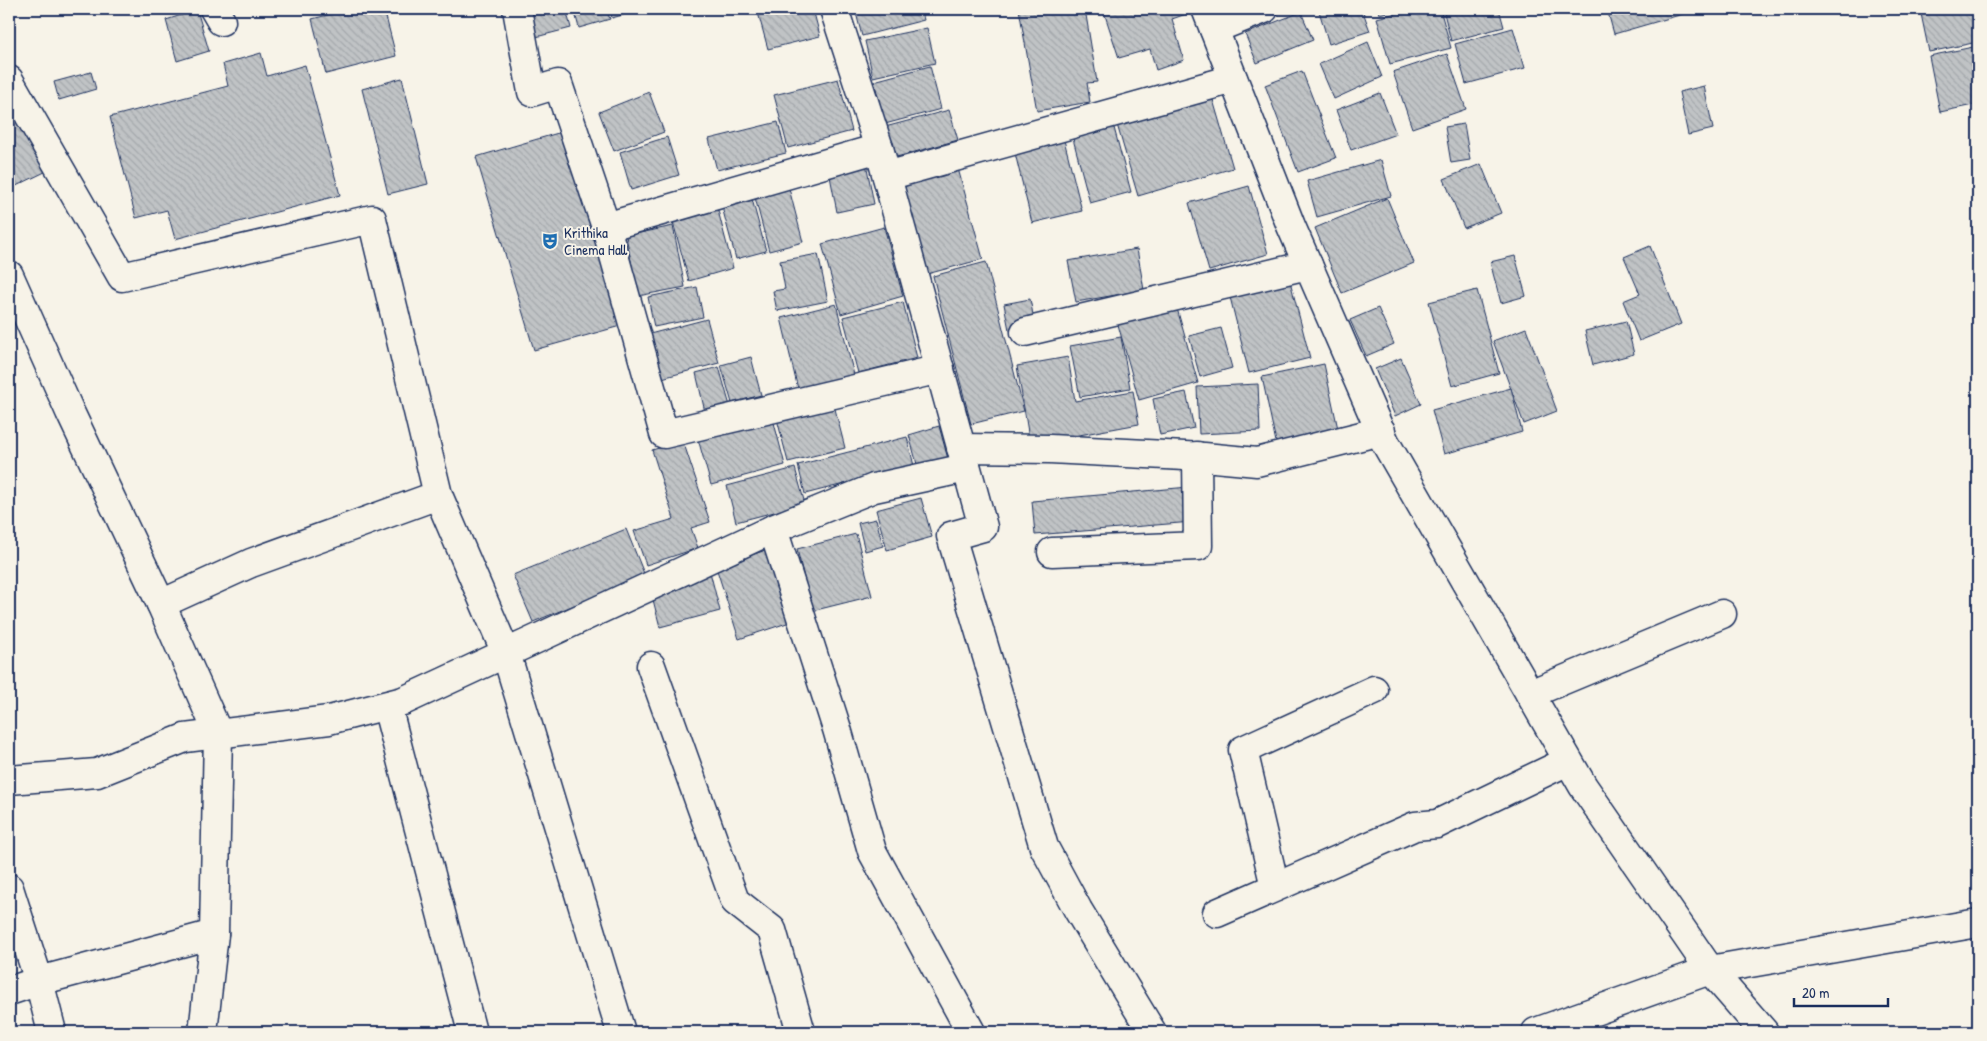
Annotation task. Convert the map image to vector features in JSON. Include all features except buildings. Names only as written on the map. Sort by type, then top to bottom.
[{"type":"street","points":[[517,9],[532,92],[558,84],[606,226],[664,434],[940,369]]},
{"type":"street","points":[[834,9],[879,148],[983,527],[951,536],[1044,847],[1078,910],[1152,1032]]},
{"type":"street","points":[[1264,9],[1210,19],[1308,265],[1390,450],[1583,786],[1710,970],[1764,1032]]},
{"type":"street","points":[[887,176],[1233,79]]},
{"type":"street","points":[[9,80],[122,277],[372,219],[438,495],[506,653],[621,1032]]},
{"type":"street","points":[[606,226],[879,148]]},
{"type":"street","points":[[1025,332],[1308,265]]},
{"type":"street","points":[[9,275],[70,412],[161,604],[218,734],[214,934],[203,1032]]},
{"type":"street","points":[[9,780],[97,772],[185,738],[329,720],[403,701],[773,529],[874,488],[964,458],[1050,449],[1197,456],[1257,462],[1381,431]]},
{"type":"street","points":[[1052,552],[1198,546],[1197,456]]},
{"type":"street","points":[[161,604],[251,563],[438,495]]},
{"type":"street","points":[[773,529],[837,729],[872,850],[972,1032]]},
{"type":"street","points":[[1530,694],[1722,614]]},
{"type":"street","points":[[651,666],[735,901],[772,930],[801,1032]]},
{"type":"street","points":[[1276,887],[1243,750],[1374,690]]},
{"type":"street","points":[[387,706],[472,1032]]},
{"type":"street","points":[[1217,913],[1415,826],[1436,824],[1568,761]]},
{"type":"street","points":[[9,888],[39,981],[52,1032]]},
{"type":"street","points":[[1536,1032],[1710,970],[1978,923]]},
{"type":"street","points":[[9,991],[39,981],[214,934]]},
{"type":"place","name":"Krithika Cinema Hall","points":[[550,241]]}]
